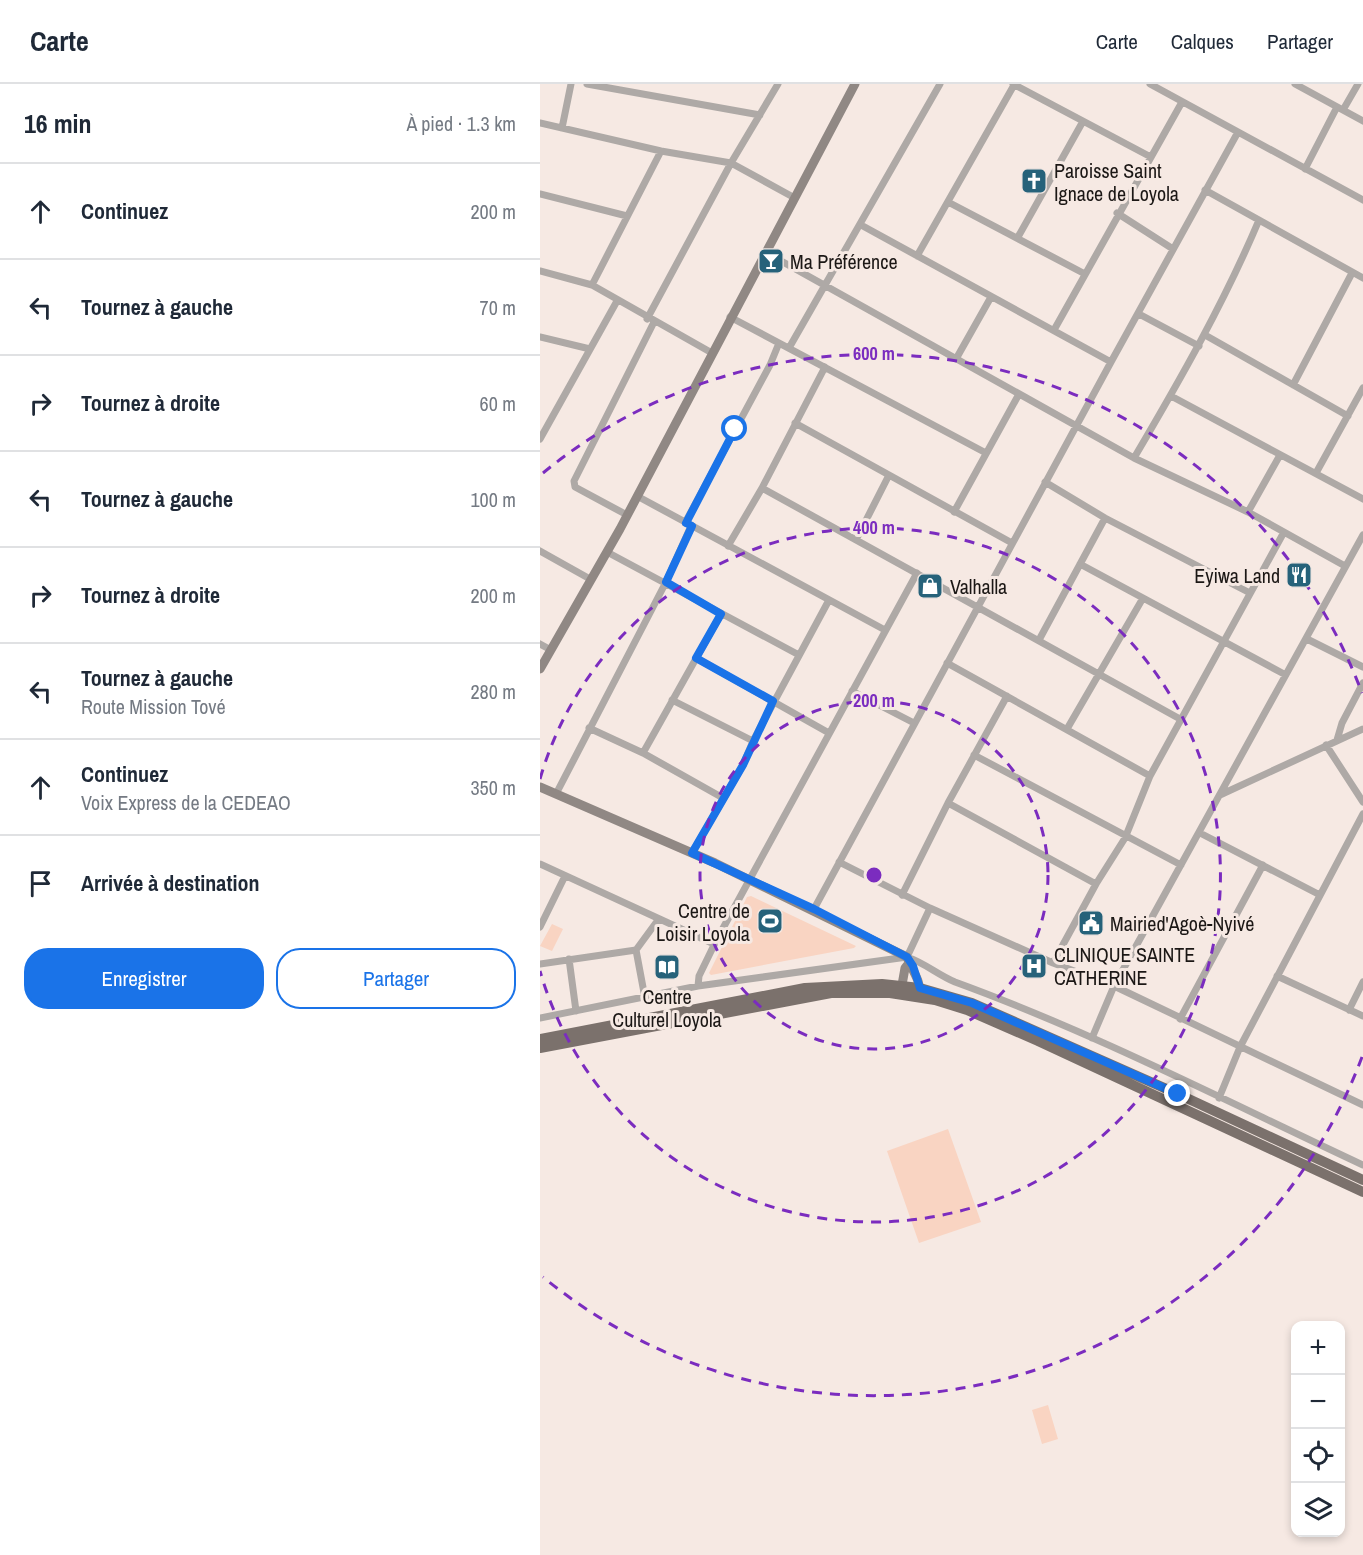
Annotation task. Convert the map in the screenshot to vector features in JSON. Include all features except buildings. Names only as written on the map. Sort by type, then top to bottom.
[{"type":"main road","points":[[540,1038],[805,988],[848,984],[902,985],[1136,1081],[1363,1180]]},
{"type":"main road","points":[[540,1048],[831,993],[920,993]]},
{"type":"main road","points":[[1136,1081],[1363,1192]]},
{"type":"street","points":[[562,128],[571,84]]},
{"type":"street","points":[[587,84],[760,115]]},
{"type":"street","points":[[627,515],[579,490],[574,481],[651,320],[731,163],[778,84]]},
{"type":"street","points":[[540,669],[627,515],[855,84]]},
{"type":"street","points":[[789,348],[940,84]]},
{"type":"street","points":[[917,256],[1014,84],[1082,123],[1149,156]]},
{"type":"street","points":[[1150,84],[1363,200]]},
{"type":"street","points":[[1295,84],[1363,121]]},
{"type":"street","points":[[1305,169],[1340,108],[1358,84]]},
{"type":"street","points":[[1054,330],[1149,156],[1182,102]]},
{"type":"street","points":[[540,123],[661,151],[731,163],[794,197]]},
{"type":"street","points":[[1018,237],[1082,123]]},
{"type":"street","points":[[814,909],[1238,132]]},
{"type":"street","points":[[592,285],[661,151]]},
{"type":"street","points":[[1205,189],[1363,278]]},
{"type":"street","points":[[540,194],[627,216]]},
{"type":"street","points":[[948,202],[1085,274]]},
{"type":"street","points":[[1117,213],[1173,249]]},
{"type":"street","points":[[1134,458],[1199,346],[1234,278],[1259,220]]},
{"type":"street","points":[[861,225],[1111,362]]},
{"type":"street","points":[[765,252],[1134,458],[1248,512],[1345,566]]},
{"type":"street","points":[[540,271],[592,285],[712,353]]},
{"type":"street","points":[[1293,385],[1352,273]]},
{"type":"street","points":[[956,359],[991,297]]},
{"type":"street","points":[[540,439],[617,301]]},
{"type":"street","points":[[1139,314],[1199,346]]},
{"type":"street","points":[[730,317],[986,453]]},
{"type":"street","points":[[1205,334],[1348,416]]},
{"type":"street","points":[[540,337],[590,349]]},
{"type":"street","points":[[556,794],[666,582],[688,524],[779,343]]},
{"type":"street","points":[[728,546],[762,488],[825,367]]},
{"type":"street","points":[[1316,473],[1363,388]]},
{"type":"street","points":[[954,512],[1019,394]]},
{"type":"street","points":[[1171,396],[1363,499]]},
{"type":"street","points":[[795,423],[1012,543]]},
{"type":"street","points":[[1248,512],[1280,455]]},
{"type":"street","points":[[856,540],[889,475]]},
{"type":"street","points":[[1045,482],[1105,518],[1250,593]]},
{"type":"street","points":[[762,488],[1180,719]]},
{"type":"street","points":[[637,496],[885,630]]},
{"type":"street","points":[[1039,640],[1105,518]]},
{"type":"street","points":[[1053,963],[1096,884],[1125,837],[1150,776],[1284,532]]},
{"type":"street","points":[[1092,1038],[1114,986],[1200,833],[1284,674],[1306,639],[1363,535]]},
{"type":"street","points":[[540,551],[590,579]]},
{"type":"street","points":[[607,552],[799,655]]},
{"type":"street","points":[[1080,564],[1284,674]]},
{"type":"street","points":[[698,986],[699,976],[714,944],[916,573]]},
{"type":"street","points":[[1067,729],[1143,598]]},
{"type":"street","points":[[692,853],[743,765],[773,701],[829,600]]},
{"type":"street","points":[[643,753],[721,614]]},
{"type":"street","points":[[1306,639],[1363,667]]},
{"type":"street","points":[[540,644],[550,650]]},
{"type":"street","points":[[696,658],[829,733]]},
{"type":"street","points":[[947,663],[1150,776]]},
{"type":"street","points":[[1337,740],[1342,723],[1363,682]]},
{"type":"street","points":[[852,691],[914,723]]},
{"type":"street","points":[[902,895],[948,803],[1007,696]]},
{"type":"street","points":[[672,700],[753,741]]},
{"type":"street","points":[[589,728],[643,753],[723,798]]},
{"type":"street","points":[[1220,795],[1363,729]]},
{"type":"street","points":[[1326,745],[1363,802]]},
{"type":"street","points":[[974,755],[1125,837],[1182,865]]},
{"type":"street","points":[[540,787],[814,909],[908,960],[926,964],[945,978],[1092,1038],[1363,1165]]},
{"type":"street","points":[[948,803],[1096,884]]},
{"type":"street","points":[[1219,1098],[1240,1047],[1363,814]]},
{"type":"street","points":[[1200,833],[1320,895]]},
{"type":"street","points":[[839,862],[930,909],[1053,963],[1114,986],[1363,1105]]},
{"type":"street","points":[[540,864],[714,944]]},
{"type":"street","points":[[1180,1018],[1263,865]]},
{"type":"street","points":[[540,927],[565,876]]},
{"type":"street","points":[[902,985],[905,968],[930,909]]},
{"type":"street","points":[[540,964],[636,950],[658,920]]},
{"type":"street","points":[[636,950],[645,998]]},
{"type":"street","points":[[568,959],[576,1011]]},
{"type":"street","points":[[540,1018],[698,986],[908,960]]},
{"type":"street","points":[[908,960],[913,966],[920,993]]},
{"type":"street","points":[[1277,976],[1363,1016]]},
{"type":"street","points":[[1349,1010],[1363,982]]},
{"type":"shaded area","name":"Centre de Loisir Loyola","points":[[751,896],[856,946],[711,975],[709,973],[747,897]]},
{"type":"shaded area","points":[[552,924],[563,929],[552,951],[540,946]]},
{"type":"shaded area","points":[[948,1129],[981,1222],[919,1243],[887,1151]]},
{"type":"shaded area","points":[[1048,1405],[1058,1439],[1042,1444],[1032,1410]]},
{"type":"place","name":"Paroisse Saint Ignace de Loyola","points":[[1034,181]]},
{"type":"place","name":"Ma Préférence","points":[[771,261]]},
{"type":"place","name":"Eyiwa Land","points":[[1299,575]]},
{"type":"place","name":"Valhalla","points":[[930,586]]},
{"type":"place","name":"Centre de Loisir Loyola","points":[[770,921]]},
{"type":"place","name":"Mairied'Agoè-Nyivé","points":[[1091,923]]},
{"type":"place","name":"CLINIQUE SAINTE CATHERINE","points":[[1034,966]]},
{"type":"place","name":"Centre Culturel Loyola","points":[[667,967]]},
{"type":"route","points":[[735,429],[686,523],[692,526],[666,582],[721,614],[696,658],[773,701],[743,765],[692,853],[814,909],[907,957],[913,966],[920,988],[972,1003],[1178,1094]]}]
